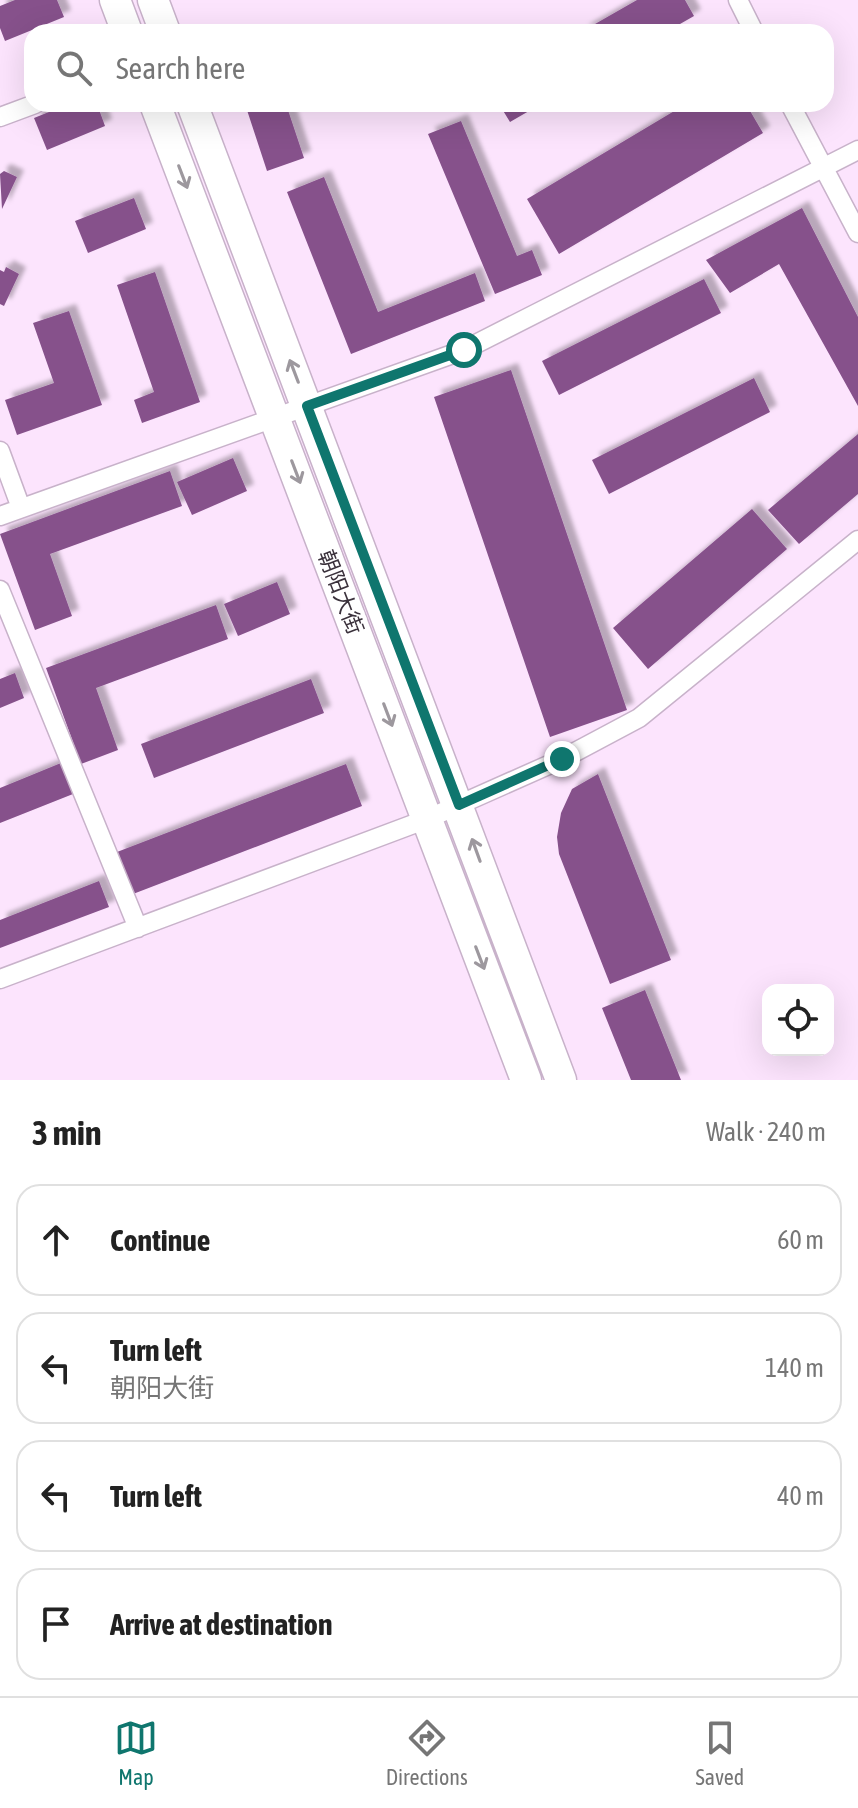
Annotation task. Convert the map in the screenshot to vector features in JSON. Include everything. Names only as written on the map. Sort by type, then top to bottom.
[{"type":"main road","points":[[115,0],[124,24]]},
{"type":"main road","points":[[153,0],[162,24]]},
{"type":"main road","name":"朝阳大街","points":[[158,112],[526,1080]]},
{"type":"main road","name":"朝阳大街","points":[[195,112],[561,1080]]},
{"type":"street","points":[[738,0],[750,24]]},
{"type":"street","points":[[0,117],[24,108]]},
{"type":"street","points":[[794,112],[858,233]]},
{"type":"street","points":[[0,516],[464,350],[858,150]]},
{"type":"street","points":[[0,451],[21,508]]},
{"type":"street","points":[[0,979],[427,819],[562,759],[639,718],[858,540]]},
{"type":"street","points":[[0,590],[138,928]]},
{"type":"building","points":[[15,0],[57,0],[64,17],[47,24],[24,24],[24,33],[5,41],[0,28],[0,6]]},
{"type":"building","points":[[637,0],[685,0],[694,16],[680,24],[595,24]]},
{"type":"building","points":[[49,112],[100,112],[105,126],[47,150],[34,118]]},
{"type":"building","points":[[248,112],[289,112],[304,158],[267,171]]},
{"type":"building","points":[[504,112],[527,112],[510,122]]},
{"type":"building","points":[[673,112],[751,112],[763,133],[559,254],[527,199]]},
{"type":"building","points":[[461,121],[517,256],[532,250],[542,275],[495,294],[428,134]]},
{"type":"building","points":[[4,171],[17,177],[2,209],[0,174]]},
{"type":"building","points":[[324,177],[378,312],[475,273],[485,301],[351,354],[287,192]]},
{"type":"building","points":[[134,198],[146,229],[88,253],[75,221]]},
{"type":"building","points":[[802,208],[858,317],[858,406],[779,264],[730,293],[706,260]]},
{"type":"building","points":[[6,267],[19,274],[4,306],[0,304],[0,270],[4,272]]},
{"type":"building","points":[[155,272],[200,402],[142,423],[134,400],[154,392],[117,285]]},
{"type":"building","points":[[704,279],[721,313],[559,395],[542,361]]},
{"type":"building","points":[[69,311],[102,405],[17,435],[5,400],[54,383],[33,323]]},
{"type":"building","points":[[511,370],[627,710],[550,737],[434,397]]},
{"type":"building","points":[[754,378],[770,412],[609,494],[592,460]]},
{"type":"building","points":[[858,434],[858,494],[799,544],[768,510]]},
{"type":"building","points":[[233,458],[247,491],[192,515],[177,482]]},
{"type":"building","points":[[170,471],[182,506],[50,554],[72,616],[35,630],[0,534]]},
{"type":"building","points":[[752,509],[787,549],[648,669],[613,628]]},
{"type":"building","points":[[277,582],[290,614],[238,636],[224,604]]},
{"type":"building","points":[[216,605],[228,639],[96,688],[118,750],[81,764],[46,668]]},
{"type":"building","points":[[15,673],[24,698],[0,708],[0,679]]},
{"type":"building","points":[[311,679],[324,713],[154,778],[141,744]]},
{"type":"building","points":[[61,763],[73,794],[0,823],[0,788]]},
{"type":"building","points":[[346,764],[362,806],[133,894],[117,852]]},
{"type":"building","points":[[598,774],[671,960],[610,984],[559,854],[557,837],[561,813],[572,789]]},
{"type":"building","points":[[99,881],[109,907],[0,948],[0,920]]},
{"type":"building","points":[[645,990],[681,1080],[631,1080],[602,1008]]},
{"type":"route","points":[[464,350],[307,406],[459,805],[562,759]]}]
